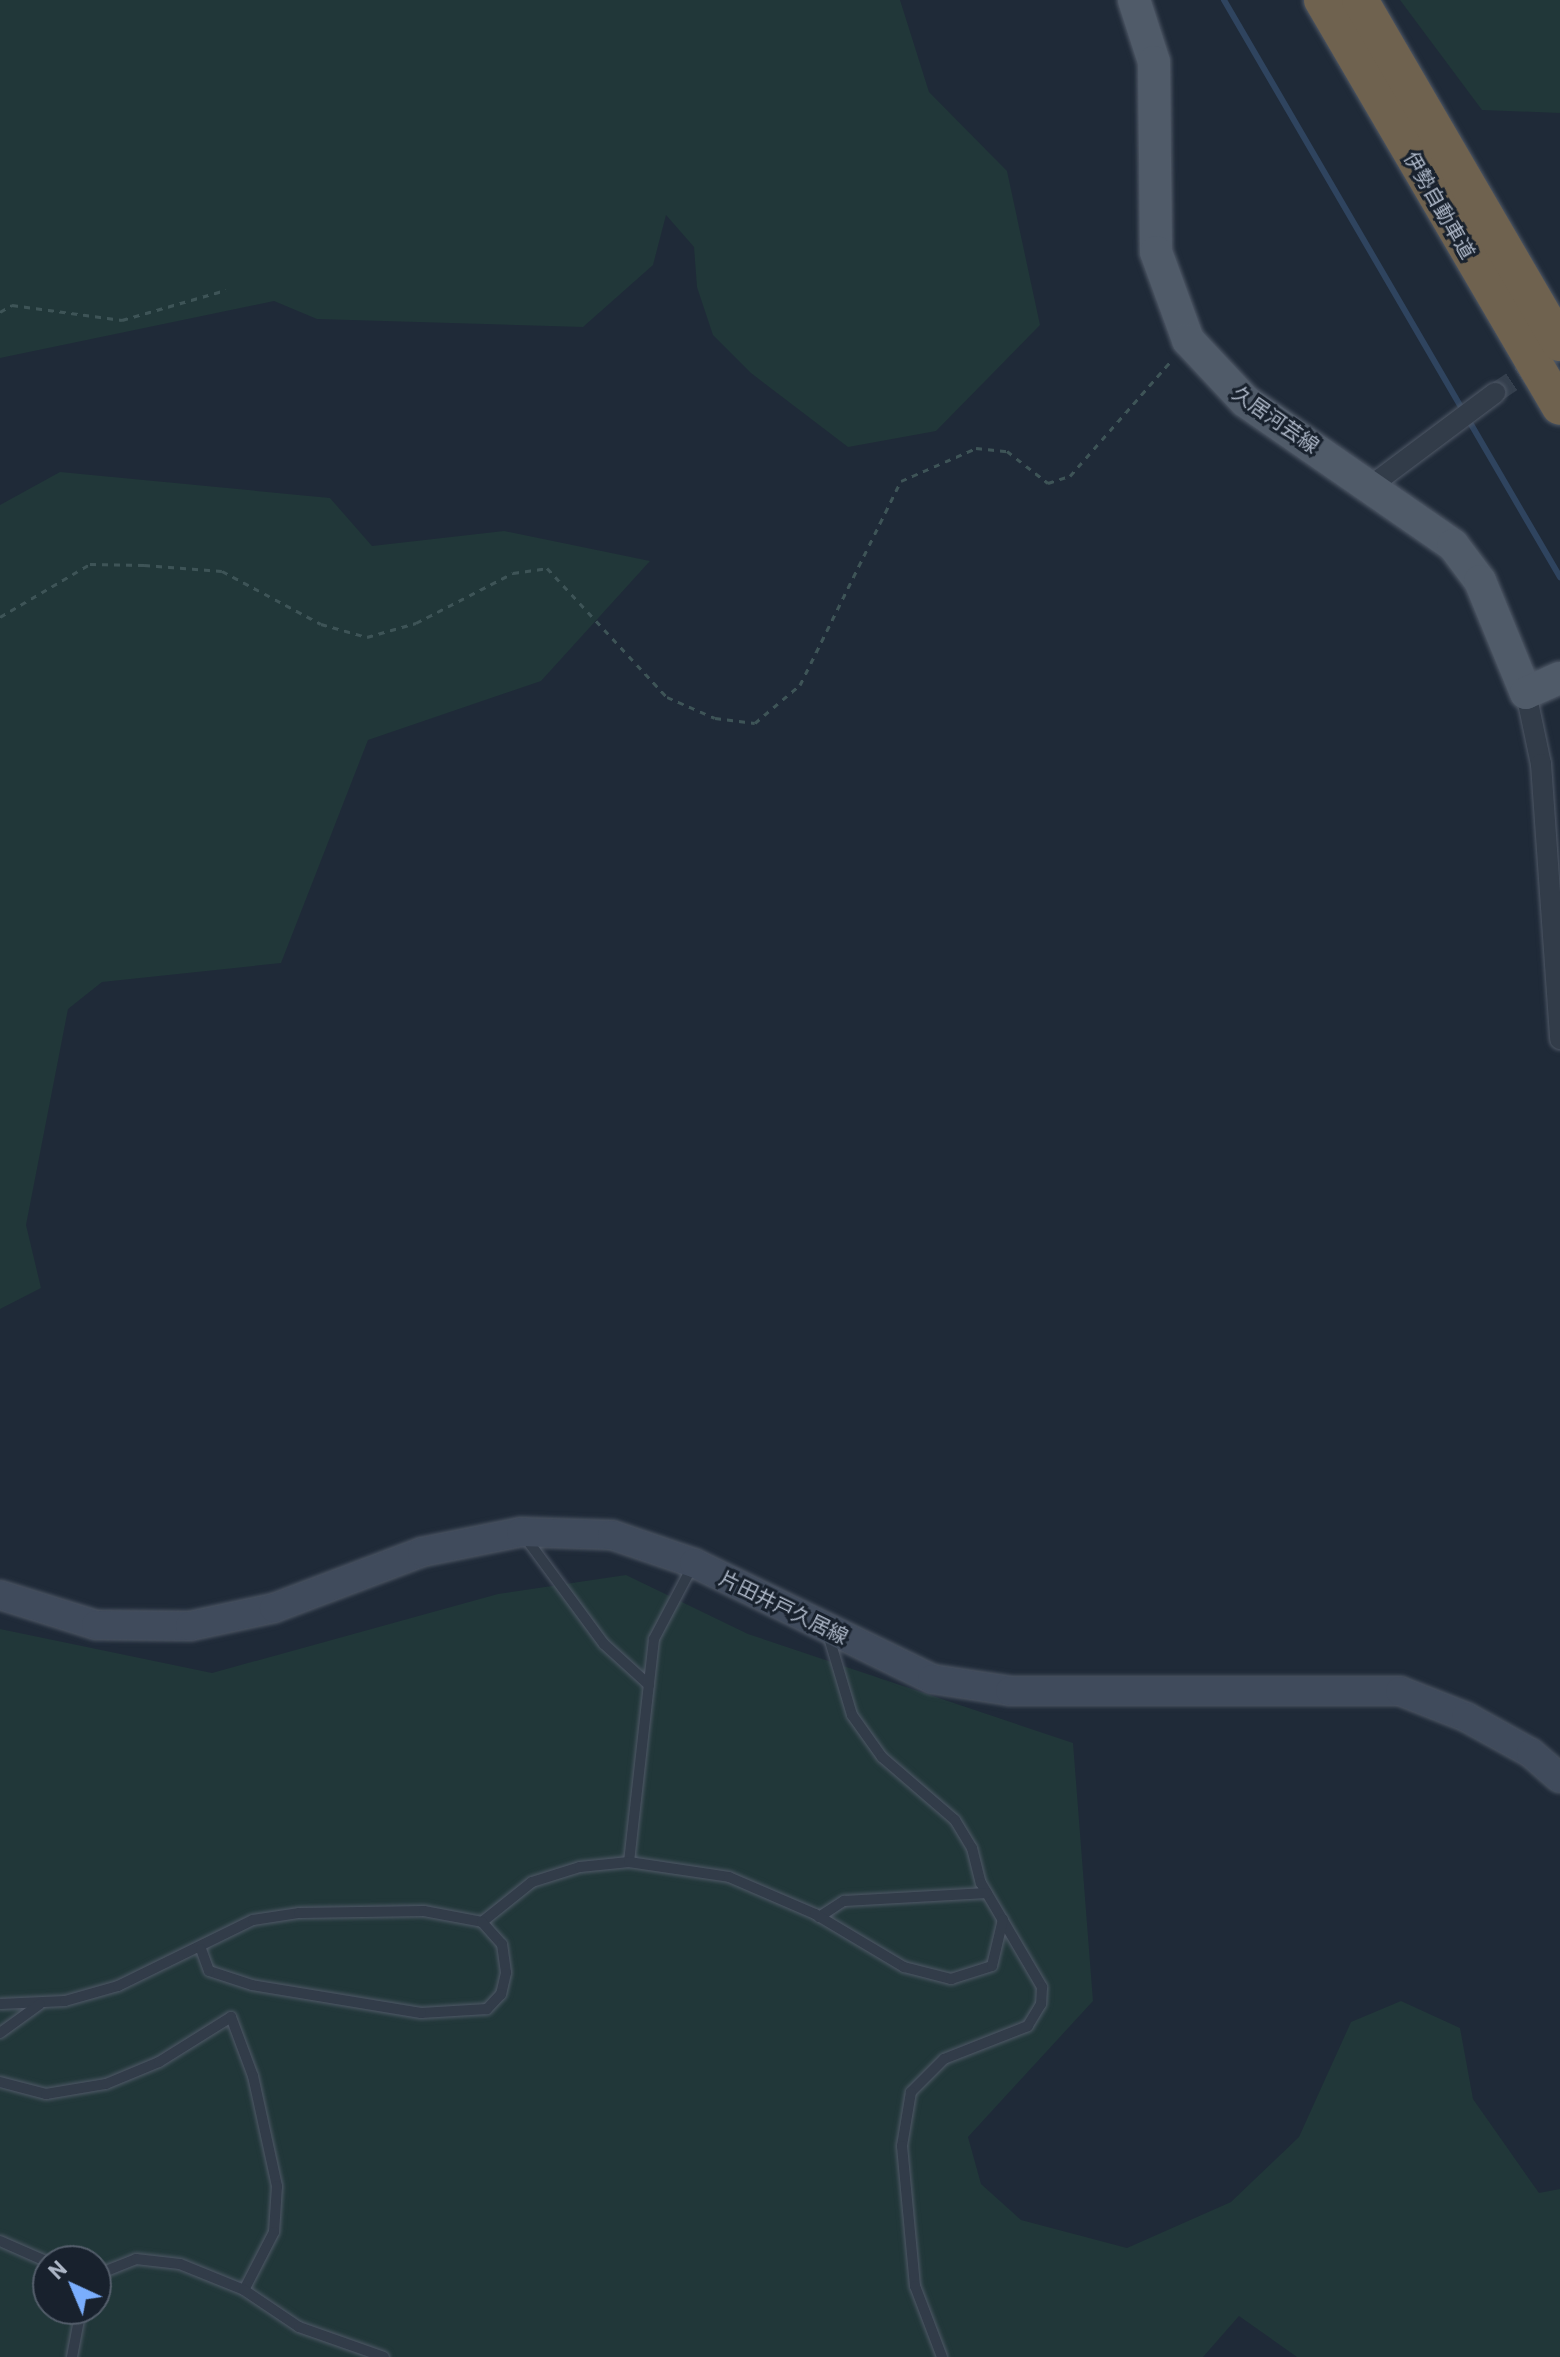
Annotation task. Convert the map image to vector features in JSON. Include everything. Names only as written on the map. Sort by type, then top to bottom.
[{"type":"highway","name":"伊勢自動車道","points":[[1322,0],[1560,407]]},
{"type":"highway","name":"伊勢自動車道","points":[[1360,0],[1560,343]]},
{"type":"main road","name":"久居河芸線","points":[[1134,0],[1154,62],[1156,252],[1188,340],[1245,401],[1372,485],[1453,545],[1480,581],[1526,693]]},
{"type":"main road","points":[[1526,693],[1560,678]]},
{"type":"main road","name":"片田井戸久居線","points":[[0,1595],[96,1625],[190,1626],[274,1608],[422,1552],[521,1532],[612,1535],[694,1563],[932,1679],[1010,1691],[1400,1691],[1466,1717],[1531,1753],[1560,1778]]},
{"type":"street","points":[[1372,485],[1495,393]]},
{"type":"street","points":[[1526,693],[1541,764],[1560,1039]]},
{"type":"lane","points":[[521,1532],[604,1644],[649,1685]]},
{"type":"lane","points":[[629,1862],[654,1639],[694,1563]]},
{"type":"lane","points":[[826,1627],[852,1715],[882,1757],[955,1820],[987,1893],[1042,1987],[1041,2004],[1028,2026],[926,2072],[911,2092],[902,2146],[915,2286],[942,2357]]},
{"type":"lane","points":[[482,1922],[532,1882],[580,1867],[629,1862],[729,1877],[819,1917],[904,1967],[951,1979],[992,1966],[1003,1919]]},
{"type":"lane","points":[[819,1917],[844,1901],[987,1893]]},
{"type":"lane","points":[[0,2004],[42,2003],[118,1986],[201,1949],[253,1920],[299,1913],[424,1911],[482,1922],[502,1944],[506,1973],[501,1994],[487,2009],[469,2012],[389,2010],[252,1985],[209,1971],[201,1949]]},
{"type":"lane","points":[[0,2033],[42,2003]]},
{"type":"lane","points":[[0,2082],[46,2094],[106,2084],[159,2062],[231,2017],[253,2076],[277,2186],[274,2232],[244,2290]]},
{"type":"lane","points":[[0,2241],[32,2255]]},
{"type":"lane","points":[[112,2265],[157,2257],[244,2290],[299,2327],[384,2357]]},
{"type":"lane","points":[[72,2357],[78,2325]]},
{"type":"path","points":[[0,312],[12,305],[122,320],[226,290]]},
{"type":"path","points":[[0,617],[90,564],[144,565],[222,571],[321,624],[367,637],[416,623],[513,573],[547,568],[667,697],[715,718],[755,723],[800,685],[901,481],[976,448],[1007,451],[1048,483],[1070,476],[1188,340]]},
{"type":"green space","points":[[0,0],[900,0],[929,92],[1007,171],[1040,325],[936,431],[848,447],[751,373],[713,335],[697,287],[694,247],[666,215],[653,265],[583,327],[317,319],[274,301],[0,358]]},
{"type":"green space","points":[[1400,0],[1560,0],[1560,113],[1482,110]]},
{"type":"green space","points":[[60,472],[330,498],[372,546],[504,531],[650,561],[541,681],[368,740],[281,963],[102,982],[68,1009],[26,1225],[41,1288],[0,1309],[0,505]]},
{"type":"green space","points":[[626,1575],[748,1634],[1073,1743],[1093,2001],[968,2137],[981,2184],[1021,2220],[1127,2248],[1231,2202],[1299,2137],[1351,2022],[1401,2001],[1460,2028],[1473,2099],[1539,2193],[1560,2189],[1560,2357],[1297,2357],[1239,2316],[1203,2357],[0,2357],[0,1629],[212,1673],[498,1594]]},
{"type":"waterway","points":[[1224,0],[1560,577]]},
{"type":"tunnel","points":[[1495,393],[1543,361]]}]
